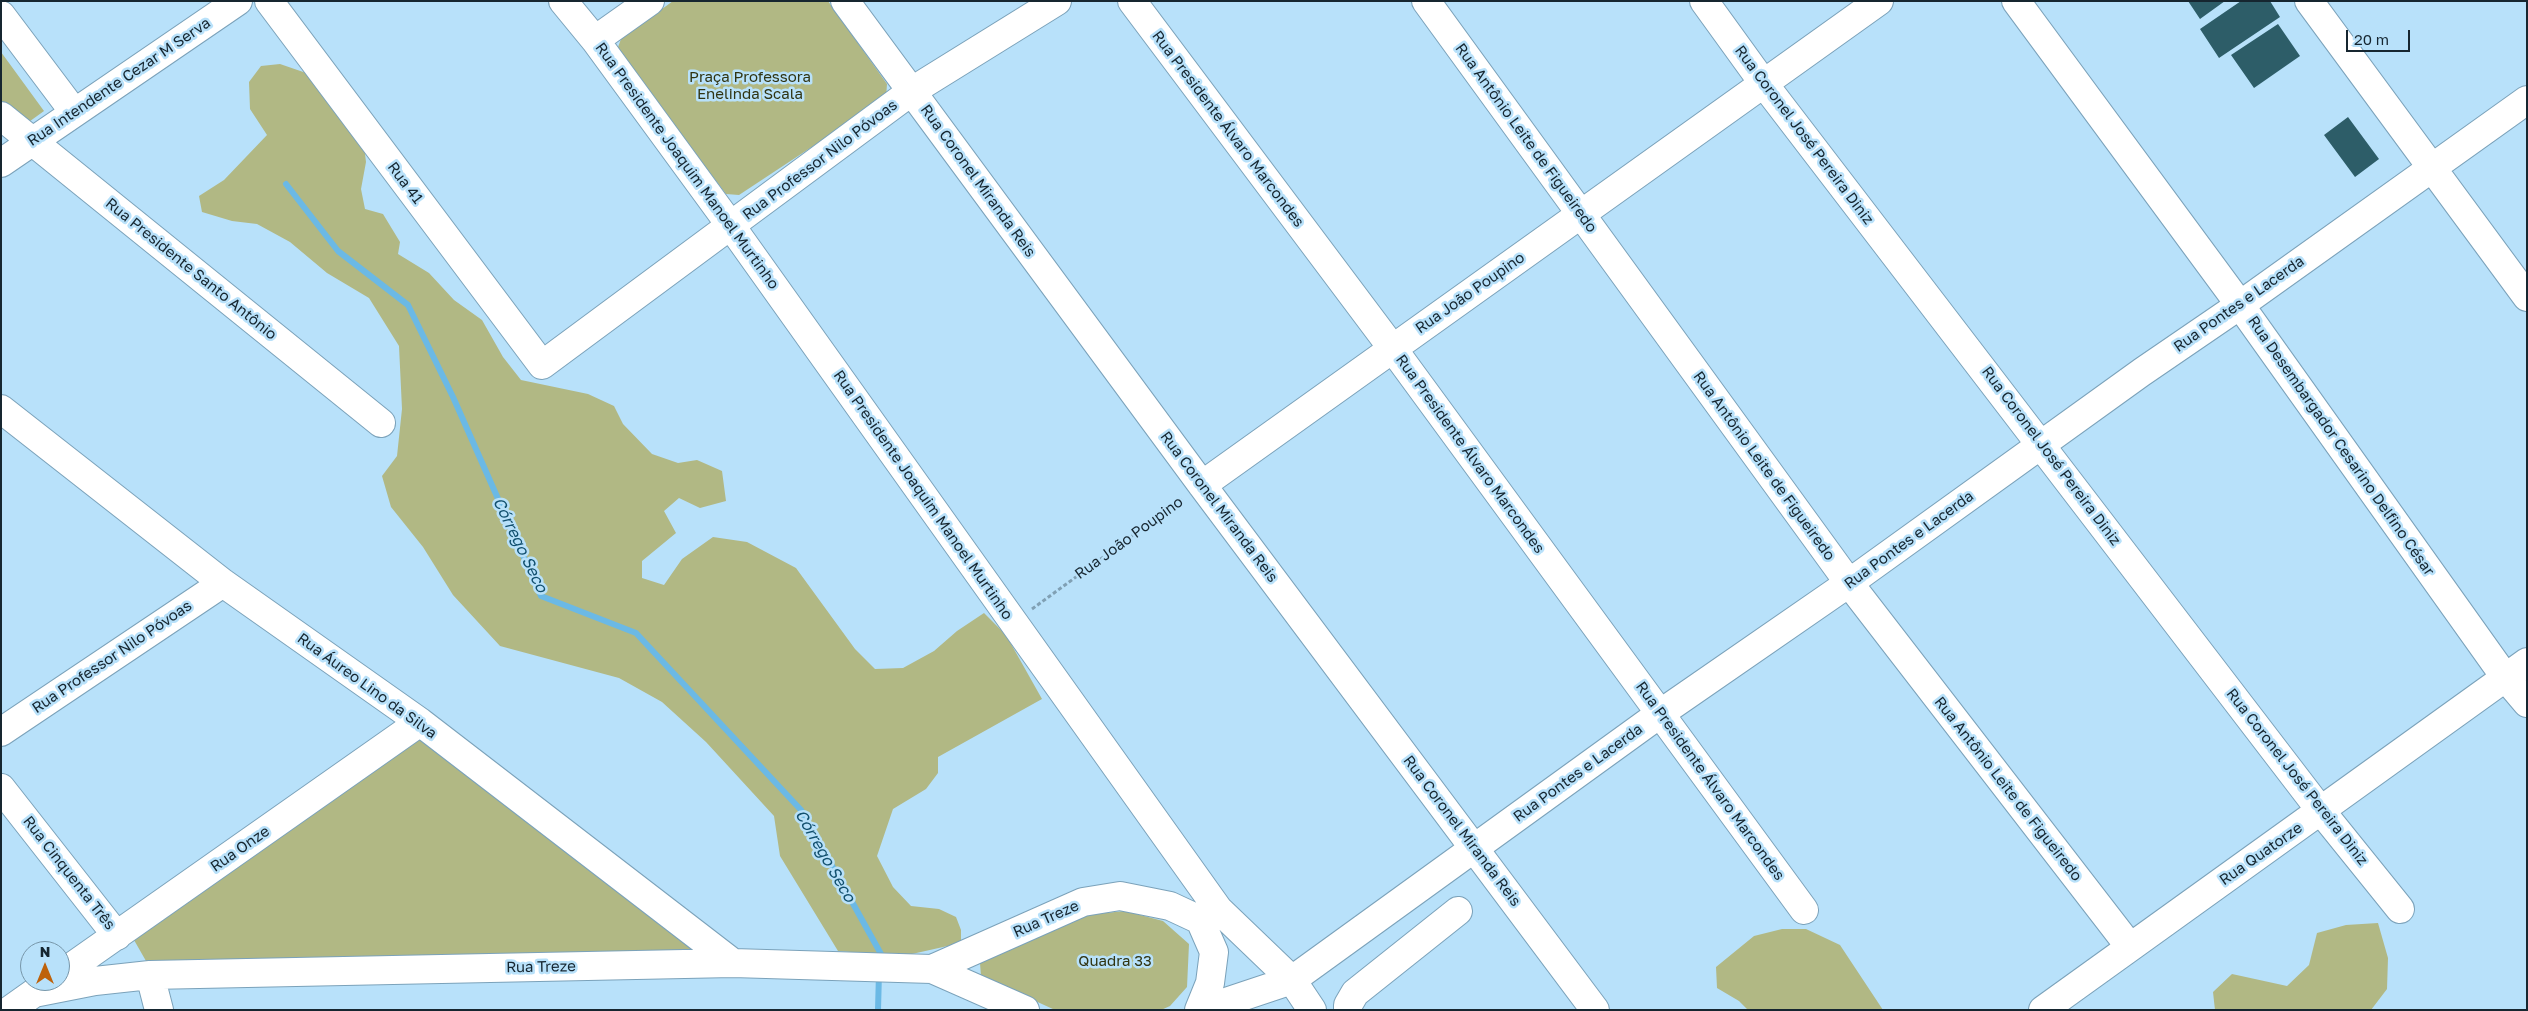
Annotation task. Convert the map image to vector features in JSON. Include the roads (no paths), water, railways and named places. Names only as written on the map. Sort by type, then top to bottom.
[{"type":"street","name":"Rua Intendente Cezar M Serva","points":[[1,163],[238,1]]},
{"type":"street","name":"Rua 41","points":[[269,1],[542,365]]},
{"type":"street","name":"Rua Presidente Joaquim Manoel Murtinho","points":[[563,1],[595,40],[731,226],[1014,622],[1209,915],[1292,980],[1312,1010]]},
{"type":"street","points":[[595,40],[650,1]]},
{"type":"street","name":"Rua Coronel Miranda Reis","points":[[845,1],[1202,485],[1595,1010]]},
{"type":"street","name":"Rua Professor Nilo Póvoas","points":[[542,365],[912,91],[1056,1]]},
{"type":"street","name":"Rua Presidente Álvaro Marcondes","points":[[1132,1],[1393,348],[1804,910]]},
{"type":"street","name":"Rua Antônio Leite de Figueiredo","points":[[1426,1],[1849,583],[2130,947]]},
{"type":"street","name":"Rua Coronel José Pereira Diniz","points":[[1704,1],[1764,84],[2321,810],[2400,909]]},
{"type":"street","name":"Rua João Poupino","points":[[1202,485],[1879,1]]},
{"type":"street","name":"Rua Desembargador Cesarino Delfino César","points":[[2016,1],[2240,305],[2516,669],[2525,704]]},
{"type":"street","points":[[2309,1],[2527,297]]},
{"type":"street","points":[[1,15],[74,112]]},
{"type":"street","name":"Rua Pontes e Lacerda","points":[[1292,980],[1661,713],[1849,583],[2527,100]]},
{"type":"street","name":"Rua Presidente Santo Antônio","points":[[1,116],[381,423]]},
{"type":"street","name":"Rua Áureo Lino da Silva","points":[[1,409],[222,583],[420,722],[732,963]]},
{"type":"street","name":"Rua Professor Nilo Póvoas","points":[[1,732],[222,583]]},
{"type":"street","name":"Rua Quatorze","points":[[2043,1010],[2516,669]]},
{"type":"street","name":"Rua Onze","points":[[70,969],[420,722]]},
{"type":"street","name":"Rua Cinquenta Três","points":[[1,788],[118,936]]},
{"type":"street","name":"Rua Treze","points":[[924,970],[1083,902],[1120,896],[1209,915]]},
{"type":"street","points":[[1348,1010],[1348,1006],[1356,993],[1458,911]]},
{"type":"street","points":[[1201,1010],[1210,983],[1214,952],[1209,915]]},
{"type":"street","name":"Rua Treze","points":[[70,984],[150,976],[732,963],[924,970],[1025,1010]]},
{"type":"street","points":[[150,976],[159,1010]]},
{"type":"street","points":[[1201,1010],[1292,980]]},
{"type":"street","points":[[10,1010],[37,991]]},
{"type":"waterway","name":"Córrego Seco","points":[[286,184],[338,251],[408,305],[453,397],[541,596],[636,633],[801,810],[881,954],[880,961]]},
{"type":"waterway","name":"Córrego Seco","points":[[878,1010],[879,973]]},
{"type":"park label","name":"Praça Professora Enelinda Scala","points":[[750,86]]},
{"type":"park label","name":"Quadra 33","points":[[1115,961]]}]
